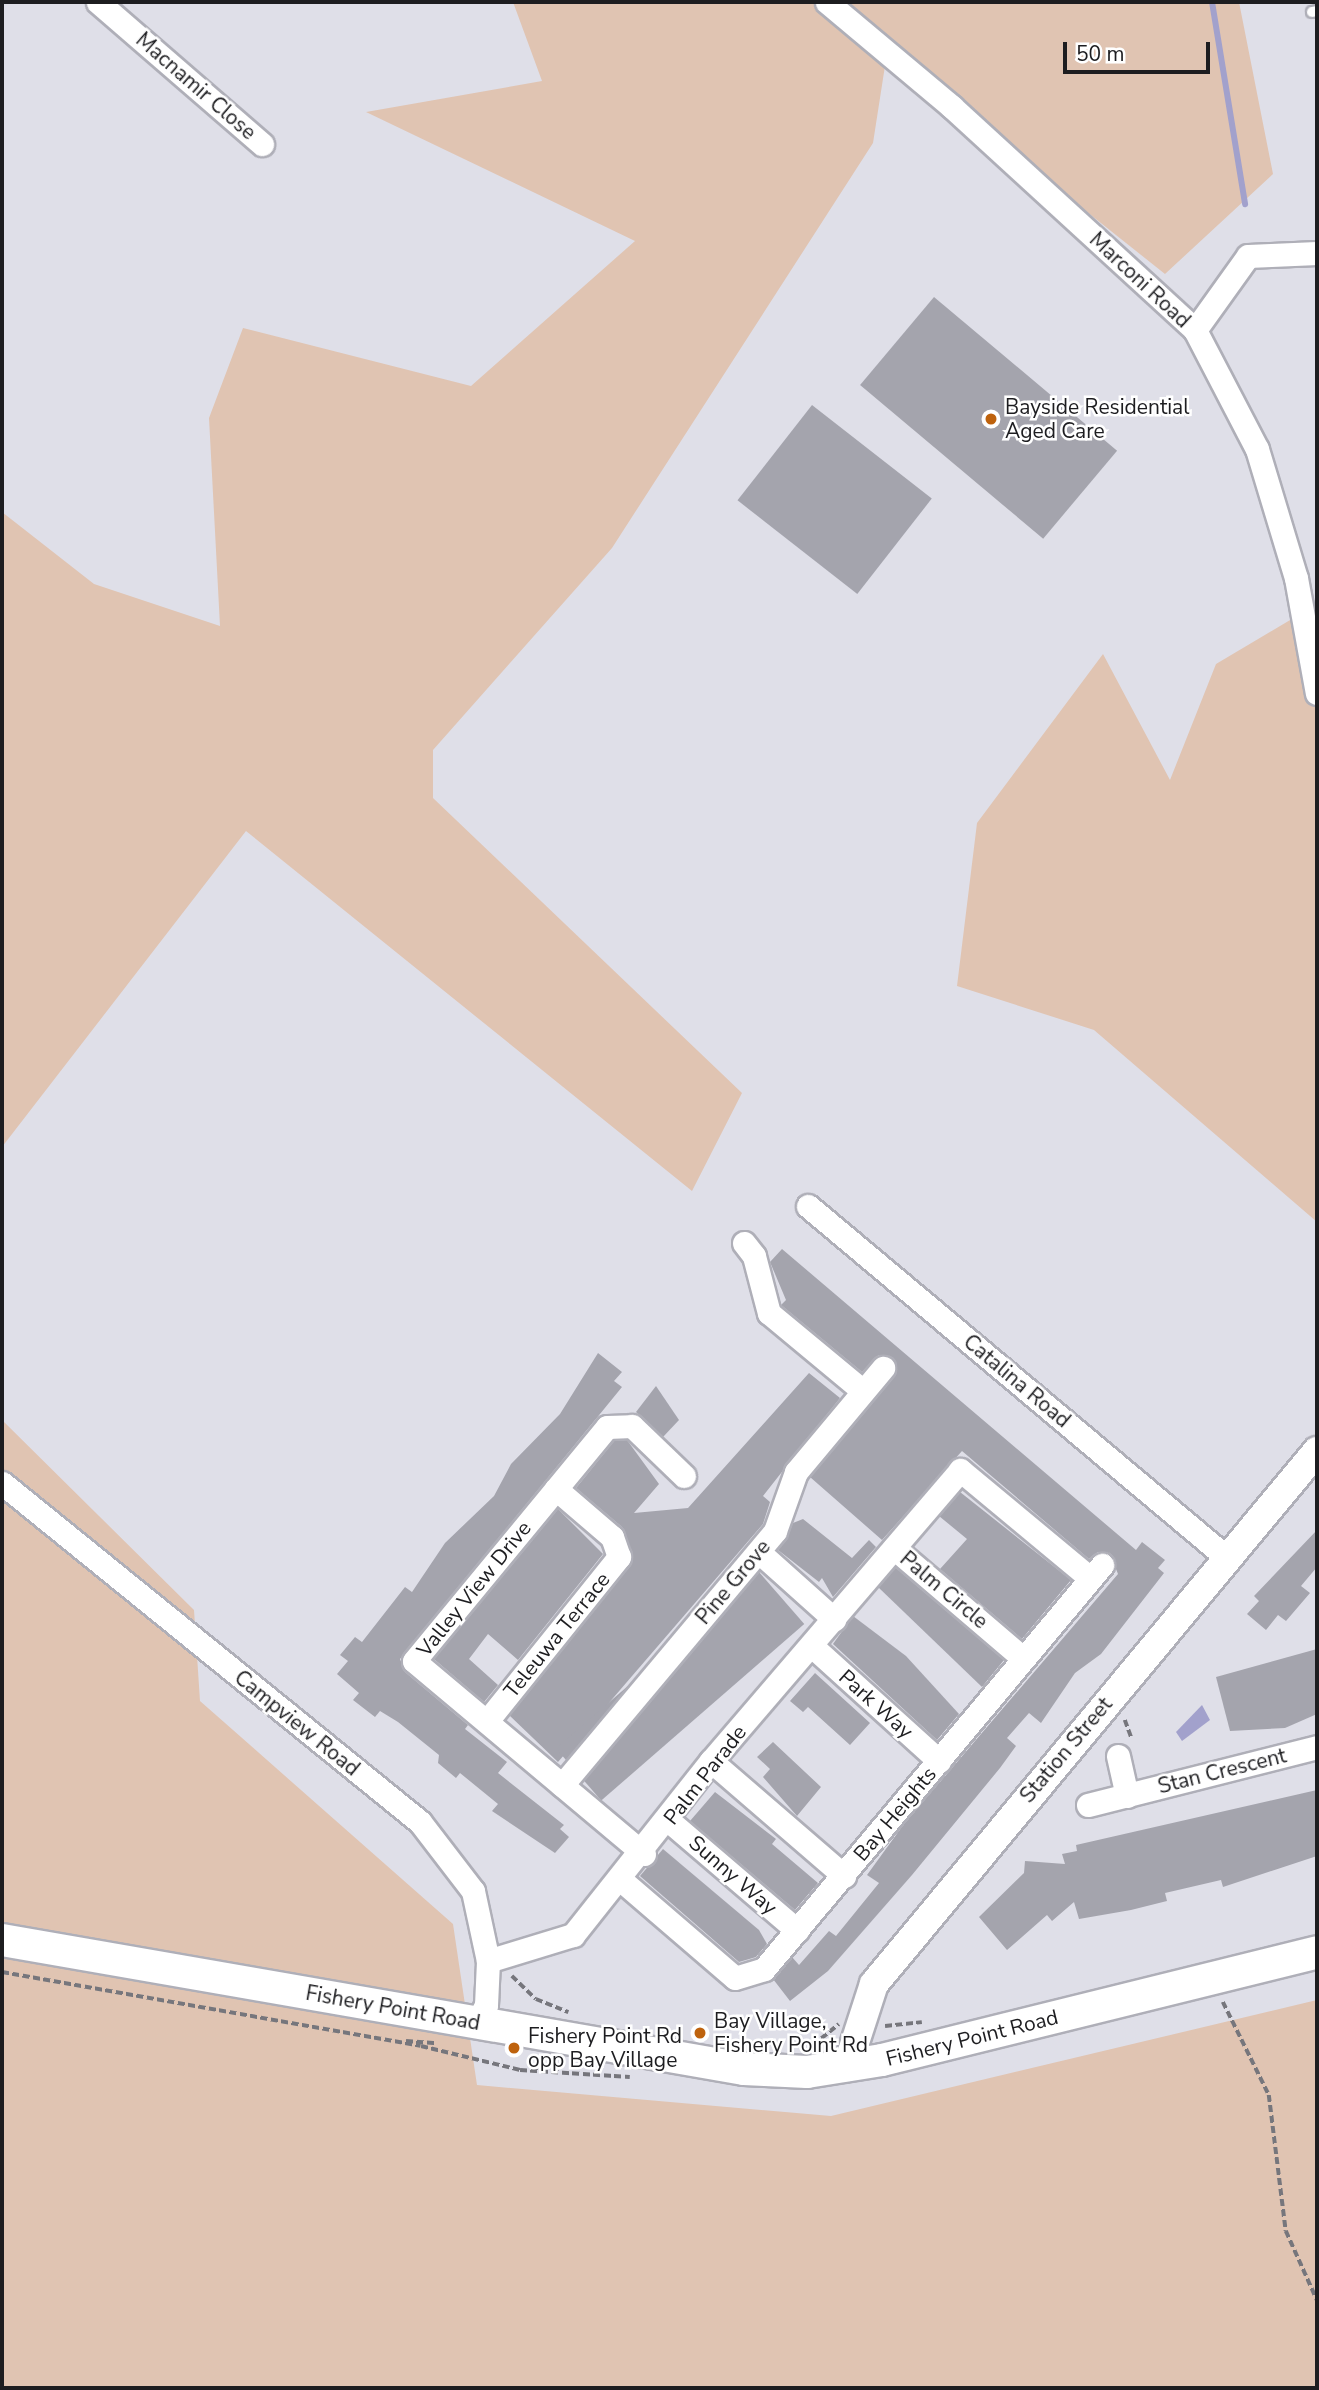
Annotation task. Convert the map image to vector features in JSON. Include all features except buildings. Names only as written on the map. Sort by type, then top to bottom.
[{"type":"main road","name":"Fishery Point Road","points":[[2,1940],[744,2070],[825,2060],[1210,1979],[1317,1952]]},
{"type":"street","name":"Macnamir Close","points":[[98,2],[262,144]]},
{"type":"street","name":"Marconi Road","points":[[827,2],[952,107],[1195,330],[1257,449],[1296,578],[1317,693]]},
{"type":"street","points":[[1195,330],[1248,256],[1317,253]]},
{"type":"street","points":[[1195,330],[1256,272],[1317,264]]},
{"type":"street","name":"Catalina Road","points":[[808,1206],[1226,1557]]},
{"type":"street","points":[[744,1243],[754,1256],[769,1313],[863,1391]]},
{"type":"street","name":"Pine Grove","points":[[562,1784],[759,1552],[787,1508],[796,1472],[883,1368]]},
{"type":"street","name":"Valley View Drive","points":[[644,1854],[414,1661],[607,1427],[621,1423],[641,1433],[684,1476]]},
{"type":"street","name":"Station Street","points":[[825,2060],[857,2025],[874,1984],[1226,1557],[1317,1451]]},
{"type":"street","name":"Palm Circle","points":[[960,1470],[1096,1571],[1023,1658],[894,1548],[960,1470]]},
{"type":"street","name":"Campview Road","points":[[2,1483],[420,1822],[472,1891],[488,1961],[486,2005],[477,2022]]},
{"type":"street","name":"Teleuwa Terrace","points":[[486,1721],[618,1557],[612,1537],[556,1489]]},
{"type":"street","name":"Palm Parade","points":[[488,1961],[573,1935],[644,1854],[711,1762],[813,1647],[894,1548]]},
{"type":"street","points":[[759,1552],[834,1619]]},
{"type":"street","name":"Park Way","points":[[813,1647],[939,1761]]},
{"type":"street","name":"Bay Heights","points":[[621,1880],[735,1978],[764,1969],[1023,1658]]},
{"type":"street","name":"Stan Crescent","points":[[1088,1805],[1317,1747]]},
{"type":"street","points":[[1127,1755],[1127,1796]]},
{"type":"street","points":[[711,1762],[844,1876]]},
{"type":"street","name":"Sunny Way","points":[[668,1820],[797,1930]]},
{"type":"path","points":[[1125,1720],[1127,1755]]},
{"type":"path","points":[[2,1972],[409,2043],[520,2070],[639,2076]]},
{"type":"path","points":[[512,1975],[536,1999],[578,2017]]},
{"type":"path","points":[[1210,1979],[1258,2063],[1269,2095],[1286,2231],[1317,2300]]},
{"type":"path","points":[[783,2046],[825,2060],[832,2023],[857,2025]]},
{"type":"shaded area","points":[[513,2],[1239,2],[1273,174],[1165,274],[887,53],[873,143],[612,548],[433,750],[433,798],[742,1093],[692,1191],[246,831],[2,1147],[2,512],[94,584],[220,626],[209,418],[243,328],[471,386],[635,241],[366,112],[542,81]]},
{"type":"shaded area","points":[[1317,604],[1317,1222],[1094,1030],[957,986],[977,823],[1103,654],[1170,780],[1216,664]]},
{"type":"shaded area","points":[[2,1420],[194,1610],[200,1701],[453,1924],[477,2085],[831,2116],[1317,2000],[1317,2388],[2,2388]]},
{"type":"water","points":[[1202,1705],[1210,1720],[1182,1741],[1176,1732]]},
{"type":"waterway","points":[[1212,2],[1245,204]]},
{"type":"place","name":"Bayside Residential Aged Care","points":[[991,419]]},
{"type":"place","name":"Bay Village, Fishery Point Rd","points":[[700,2033]]},
{"type":"place","name":"Fishery Point Rd opp Bay Village","points":[[514,2048]]}]
